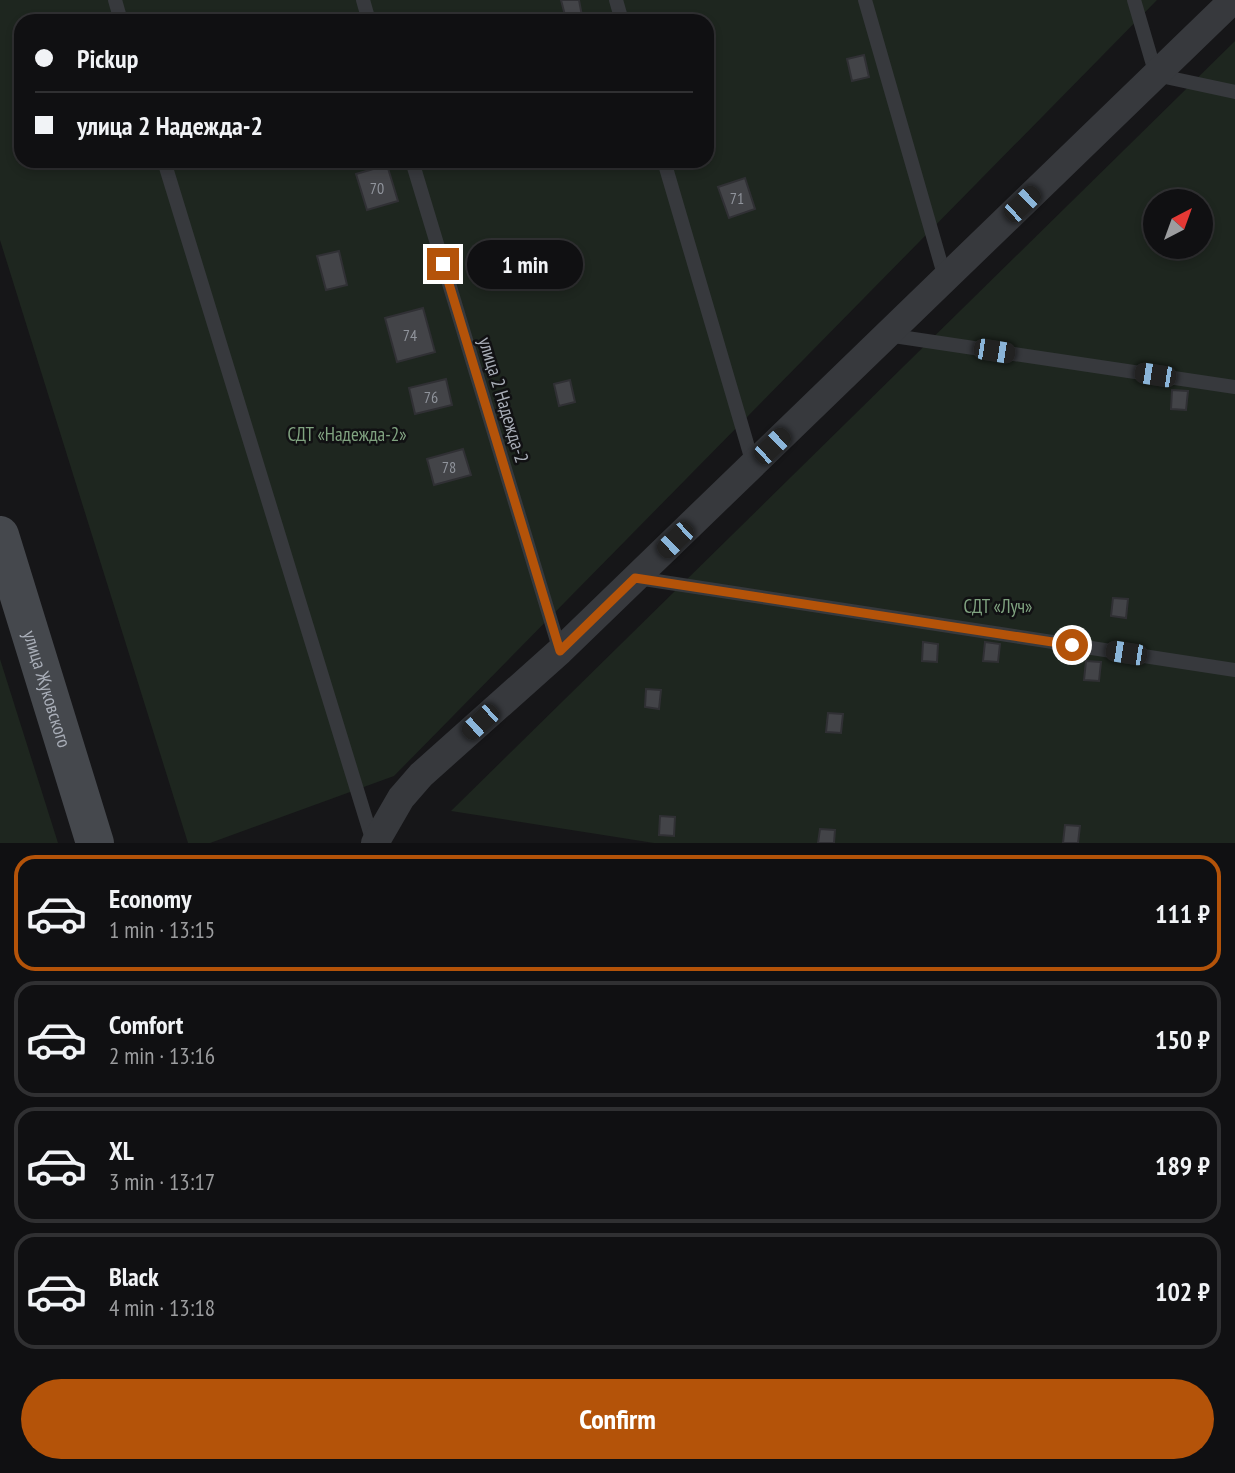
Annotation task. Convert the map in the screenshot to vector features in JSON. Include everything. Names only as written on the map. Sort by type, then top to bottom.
[{"type":"main road","name":"улица Жуковского","points":[[0,536],[95,843]]},
{"type":"street","points":[[374,843],[401,798],[421,775],[560,651],[1233,0]]},
{"type":"lane","points":[[864,0],[945,278]]},
{"type":"lane","points":[[1134,0],[1156,75],[1235,92]]},
{"type":"lane","points":[[166,168],[374,843]]},
{"type":"lane","name":"улица 2 Надежда-2","points":[[414,168],[560,651]]},
{"type":"lane","points":[[666,168],[753,464]]},
{"type":"lane","points":[[887,335],[1235,387]]},
{"type":"lane","points":[[635,578],[1235,670]]},
{"type":"green space","name":"СДТ «Надежда-2»","points":[[0,0],[1157,0],[394,776],[210,843],[188,843],[0,240]]},
{"type":"green space","name":"СДТ «Луч»","points":[[1235,41],[1235,843],[654,843],[451,811]]},
{"type":"green space","points":[[0,659],[58,843],[0,843]]},
{"type":"building","points":[[561,0],[579,0],[582,14],[565,14]]},
{"type":"building","points":[[864,55],[869,77],[852,81],[847,59]]},
{"type":"building","points":[[388,168],[398,201],[367,210],[356,174]]},
{"type":"building","points":[[745,178],[755,209],[729,218],[718,187]]},
{"type":"building","points":[[339,251],[347,285],[326,290],[317,256]]},
{"type":"building","points":[[423,308],[435,352],[397,362],[385,318]]},
{"type":"building","points":[[446,379],[452,405],[415,414],[409,388]]},
{"type":"building","points":[[570,380],[575,402],[559,406],[554,384]]},
{"type":"building","points":[[1172,390],[1188,391],[1186,410],[1171,409]]},
{"type":"building","points":[[463,449],[471,475],[434,485],[427,459]]},
{"type":"building","points":[[1113,598],[1128,599],[1126,618],[1111,616]]},
{"type":"building","points":[[923,642],[938,644],[937,662],[922,661]]},
{"type":"building","points":[[985,642],[1000,644],[998,662],[983,661]]},
{"type":"building","points":[[1086,661],[1101,662],[1099,681],[1084,680]]},
{"type":"building","points":[[646,689],[661,690],[659,709],[645,707]]},
{"type":"building","points":[[828,713],[843,714],[841,733],[826,732]]},
{"type":"building","points":[[660,816],[675,817],[674,836],[659,835]]},
{"type":"building","points":[[1065,825],[1080,826],[1078,843],[1063,843]]},
{"type":"building","points":[[820,829],[835,830],[834,843],[818,843]]},
{"type":"route","points":[[443,264],[560,651],[635,578],[1072,645]]}]
